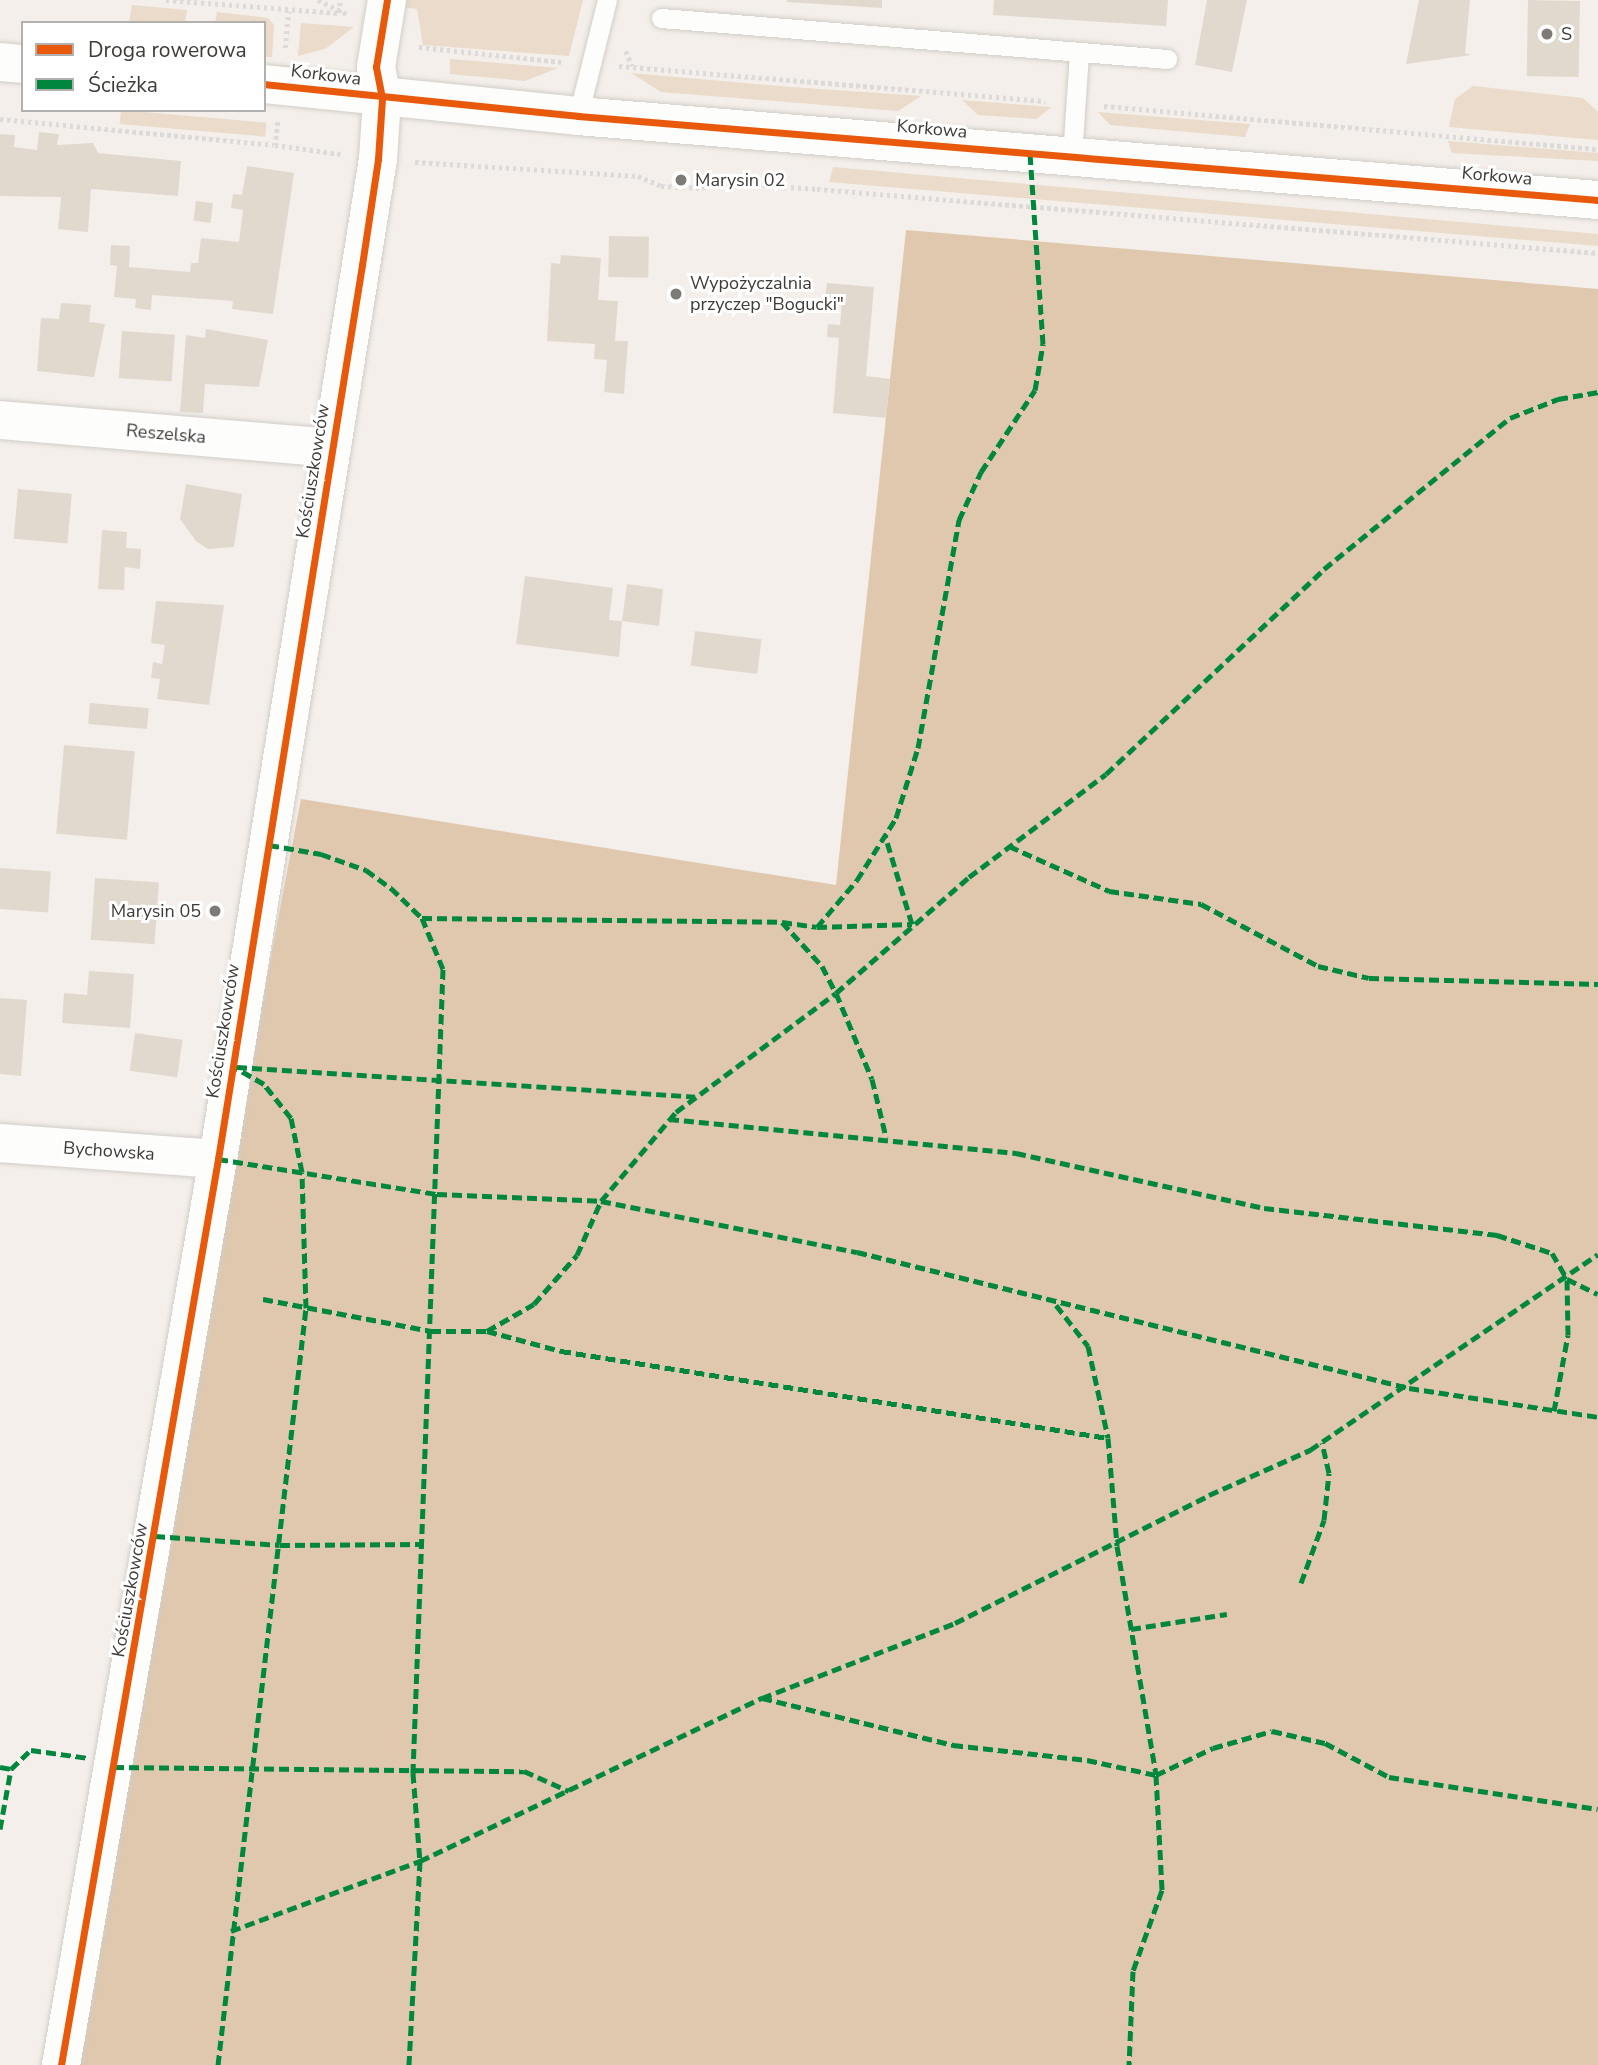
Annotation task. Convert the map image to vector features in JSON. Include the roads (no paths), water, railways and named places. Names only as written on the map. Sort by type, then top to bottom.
[{"type":"street","name":"Kościuszkowców","points":[[61,2065],[219,1159],[378,159],[382,98],[376,67],[372,8]]},
{"type":"street","points":[[0,62],[21,64]]},
{"type":"street","name":"Korkowa","points":[[273,85],[578,116],[1598,200]]},
{"type":"street","name":"Reszelska","points":[[0,420],[332,448]]},
{"type":"street","name":"Bychowska","points":[[0,1143],[219,1159]]},
{"type":"lane","points":[[578,116],[593,65],[607,0]]},
{"type":"lane","points":[[661,18],[1167,59]]},
{"type":"lane","points":[[1072,156],[1079,52]]},
{"type":"place","name":"S","points":[[1547,34]]},
{"type":"place","name":"Marysin 02","points":[[681,180]]},
{"type":"place","name":"Wypożyczalnia przyczep \"Bogucki\"","points":[[676,294]]},
{"type":"place","name":"Marysin 05","points":[[215,911]]}]
